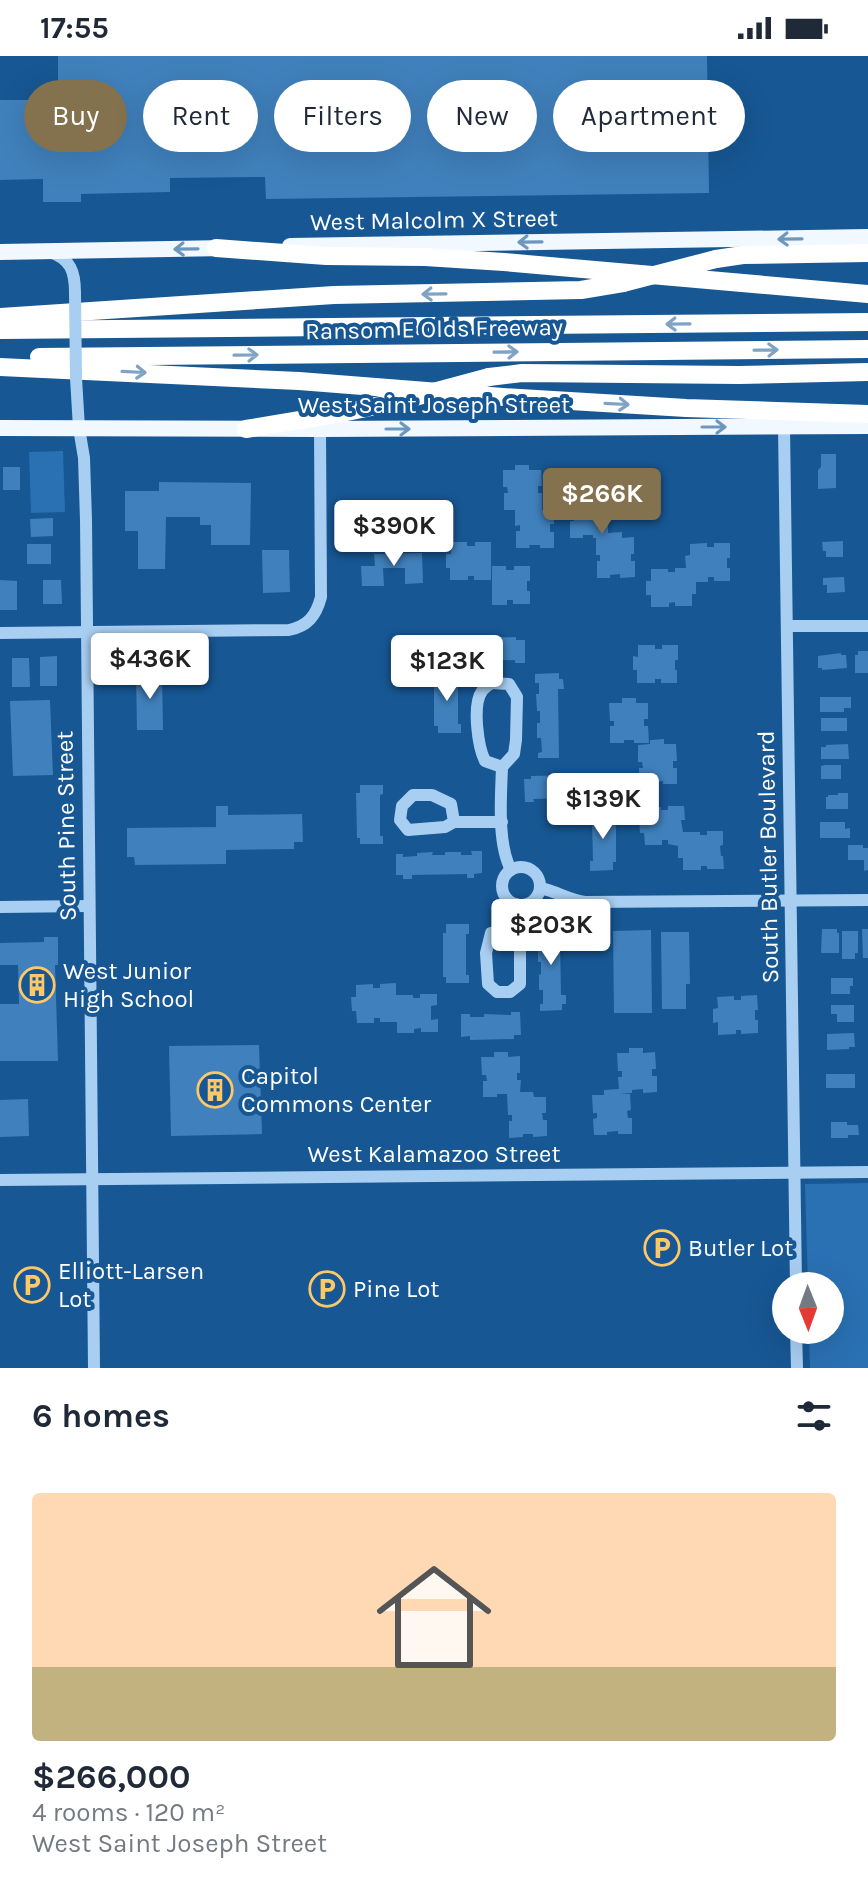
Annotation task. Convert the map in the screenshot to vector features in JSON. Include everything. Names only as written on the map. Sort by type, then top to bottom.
[{"type":"highway","points":[[216,248],[326,256],[504,262],[868,294]]},
{"type":"highway","points":[[0,317],[334,295],[581,290],[743,255],[868,253]]},
{"type":"highway","name":"Ransom E Olds Freeway","points":[[0,330],[868,322]]},
{"type":"highway","name":"Ransom E Olds Freeway","points":[[0,357],[868,349]]},
{"type":"highway","points":[[0,367],[299,381],[686,408],[868,414]]},
{"type":"highway","points":[[246,429],[400,401],[489,377],[534,373],[739,375],[868,372]]},
{"type":"main road","name":"West Malcolm X Street","points":[[0,252],[868,237]]},
{"type":"main road","name":"West Saint Joseph Street","points":[[0,428],[868,426]]},
{"type":"street","name":"South Pine Street","points":[[46,251],[60,256],[74,274],[76,378],[85,473],[94,1368]]},
{"type":"street","name":"South Butler Boulevard","points":[[784,427],[796,1272]]},
{"type":"street","points":[[0,633],[289,630],[307,623],[314,616],[321,597],[320,429]]},
{"type":"street","points":[[788,626],[868,626]]},
{"type":"street","points":[[502,767],[485,761],[480,750],[477,708],[481,692],[491,683],[509,684],[517,697],[514,754],[502,767],[505,859],[511,870]]},
{"type":"street","points":[[454,822],[502,822]]},
{"type":"street","points":[[516,867],[528,868],[537,876],[540,888],[532,901],[516,904],[503,891],[503,879],[516,867]]},
{"type":"street","points":[[540,888],[585,902],[868,900]]},
{"type":"street","points":[[509,931],[509,921],[516,904]]},
{"type":"street","points":[[0,907],[89,906]]},
{"type":"street","points":[[509,931],[520,938],[520,984],[510,992],[497,992],[488,984],[486,953],[491,933],[509,931]]},
{"type":"street","name":"West Kalamazoo Street","points":[[0,1180],[868,1172]]},
{"type":"street","points":[[796,1344],[797,1368]]},
{"type":"shaded area","points":[[63,451],[65,512],[31,513],[29,452]]},
{"type":"shaded area","points":[[868,1183],[868,1368],[810,1368],[809,1344],[844,1344],[844,1272],[808,1272],[805,1184]]},
{"type":"building","points":[[58,56],[707,56],[707,80],[553,80],[553,152],[708,152],[709,193],[266,199],[265,177],[170,178],[170,192],[81,194],[81,202],[43,202],[43,179],[0,180],[0,100],[24,100],[24,152],[127,152],[127,80],[58,80]]},
{"type":"building","points":[[821,454],[836,454],[836,488],[818,489]]},
{"type":"building","points":[[515,465],[529,465],[529,470],[541,470],[542,486],[538,486],[538,493],[542,493],[542,510],[554,510],[554,524],[550,524],[550,532],[554,532],[554,548],[529,545],[530,548],[516,548],[516,531],[520,531],[520,525],[515,526],[515,510],[504,510],[504,493],[508,493],[507,487],[503,487],[503,470],[515,470]]},
{"type":"building","points":[[3,467],[20,467],[20,490],[3,490]]},
{"type":"building","points":[[159,482],[251,483],[250,545],[211,545],[211,525],[200,525],[200,517],[166,517],[165,569],[138,569],[138,531],[125,531],[125,491],[159,491]]},
{"type":"building","points":[[581,493],[595,493],[595,498],[607,498],[608,514],[604,514],[604,521],[608,521],[608,533],[622,532],[622,538],[634,537],[631,561],[635,561],[635,577],[620,578],[620,574],[597,578],[600,555],[596,555],[596,538],[583,535],[583,538],[570,538],[570,521],[574,521],[573,515],[569,515],[569,498],[581,497]]},
{"type":"building","points":[[53,518],[53,536],[31,537],[30,519]]},
{"type":"building","points":[[843,541],[843,557],[826,557],[822,542]]},
{"type":"building","points":[[451,542],[467,542],[467,546],[475,546],[475,542],[491,542],[491,580],[474,580],[474,576],[468,576],[468,580],[450,580],[446,554],[451,554]]},
{"type":"building","points":[[707,543],[707,547],[714,547],[714,543],[730,543],[727,568],[730,568],[730,581],[714,581],[714,577],[708,577],[708,582],[696,582],[692,606],[675,606],[675,602],[669,603],[669,607],[651,607],[651,595],[646,595],[646,581],[651,581],[651,569],[675,572],[675,568],[686,568],[685,556],[690,555],[690,544]]},
{"type":"building","points":[[27,544],[51,544],[51,564],[27,564]]},
{"type":"building","points":[[262,550],[289,550],[290,592],[263,593]]},
{"type":"building","points":[[422,553],[423,583],[405,584],[405,568],[383,568],[384,586],[362,586],[361,566],[375,566],[374,554]]},
{"type":"building","points":[[492,566],[506,566],[506,570],[514,570],[514,566],[530,566],[527,591],[530,591],[530,604],[513,604],[513,600],[507,600],[507,605],[492,605]]},
{"type":"building","points":[[844,577],[845,592],[827,593],[823,578]]},
{"type":"building","points":[[0,580],[17,581],[17,610],[0,610]]},
{"type":"building","points":[[43,580],[61,580],[62,604],[43,604]]},
{"type":"building","points":[[516,637],[516,640],[525,640],[525,663],[515,663],[515,660],[465,664],[465,641],[472,641],[472,638]]},
{"type":"building","points":[[638,645],[655,645],[655,649],[662,649],[662,645],[678,645],[678,660],[675,660],[677,683],[661,683],[661,679],[655,679],[655,683],[637,683],[633,656],[638,657]]},
{"type":"building","points":[[858,651],[868,651],[868,673],[855,673],[855,655]]},
{"type":"building","points":[[846,655],[847,668],[818,668],[818,656]]},
{"type":"building","points":[[57,656],[57,686],[40,686],[40,657]]},
{"type":"building","points":[[12,658],[29,658],[30,687],[12,687]]},
{"type":"building","points":[[136,672],[162,672],[163,730],[137,730]]},
{"type":"building","points":[[438,673],[461,673],[461,683],[458,683],[458,724],[461,724],[461,733],[438,733],[438,726],[434,726],[434,682],[438,682]]},
{"type":"building","points":[[559,673],[564,689],[558,689],[559,758],[538,758],[538,753],[542,752],[541,738],[537,738],[540,711],[537,711],[539,683],[535,683],[535,674]]},
{"type":"building","points":[[820,697],[851,697],[851,708],[844,708],[844,712],[820,712]]},
{"type":"building","points":[[622,698],[636,698],[636,703],[648,703],[648,719],[644,719],[644,726],[648,726],[649,743],[624,740],[624,743],[610,743],[610,726],[614,726],[614,721],[610,721],[609,703],[622,703]]},
{"type":"building","points":[[50,700],[53,775],[13,776],[10,701]]},
{"type":"building","points":[[821,718],[847,718],[847,731],[821,731]]},
{"type":"building","points":[[664,739],[664,744],[676,744],[677,761],[673,761],[673,768],[677,768],[677,784],[663,784],[663,781],[639,785],[639,768],[643,768],[642,762],[638,762],[638,745]]},
{"type":"building","points":[[848,744],[849,759],[821,759],[821,747]]},
{"type":"building","points":[[841,765],[841,779],[821,779],[821,766]]},
{"type":"building","points":[[575,775],[576,779],[584,778],[585,801],[575,801],[575,798],[525,802],[524,779],[531,779],[531,776]]},
{"type":"building","points":[[360,785],[383,785],[383,794],[380,795],[380,836],[383,836],[383,844],[360,844],[360,838],[357,838],[356,793],[360,793]]},
{"type":"building","points":[[848,793],[848,809],[826,809],[826,797]]},
{"type":"building","points":[[216,806],[228,806],[228,815],[302,814],[303,842],[294,842],[294,849],[226,850],[226,864],[135,865],[134,857],[127,857],[127,828],[216,827]]},
{"type":"building","points":[[668,806],[684,806],[685,820],[681,820],[683,832],[707,835],[707,831],[723,831],[723,845],[720,846],[724,869],[701,866],[701,870],[683,870],[683,858],[678,858],[678,846],[668,844],[668,840],[662,840],[662,845],[645,845],[639,819],[645,819],[644,807],[668,810]]},
{"type":"building","points":[[589,811],[612,811],[612,817],[616,817],[616,862],[613,862],[613,870],[590,871],[590,861],[593,861]]},
{"type":"building","points":[[820,822],[845,822],[845,829],[850,828],[850,838],[820,838]]},
{"type":"building","points":[[848,845],[868,848],[868,870],[864,871],[864,860],[848,860]]},
{"type":"building","points":[[471,851],[482,851],[482,873],[474,874],[474,878],[467,878],[467,874],[412,875],[412,879],[403,879],[403,875],[396,875],[396,854],[403,854],[403,857],[433,852],[432,855],[461,852],[461,855],[472,855]]},
{"type":"building","points":[[446,924],[469,924],[469,934],[466,934],[466,975],[469,975],[469,983],[446,983],[446,977],[443,977],[443,933],[446,933]]},
{"type":"building","points":[[537,925],[559,925],[559,933],[564,933],[564,939],[560,939],[561,995],[566,995],[566,1004],[562,1004],[562,1010],[540,1011],[543,990],[539,990],[541,962],[538,962],[538,946],[541,945]]},
{"type":"building","points":[[822,929],[837,929],[839,953],[821,953]]},
{"type":"building","points":[[862,929],[868,929],[868,958],[863,958]]},
{"type":"building","points":[[651,930],[652,1013],[614,1013],[613,931]]},
{"type":"building","points":[[842,931],[858,931],[855,959],[842,959]]},
{"type":"building","points":[[661,932],[689,932],[690,984],[686,984],[686,1009],[662,1009]]},
{"type":"building","name":"West Junior High School","points":[[44,937],[58,937],[58,965],[55,965],[58,1061],[0,1061],[0,1004],[19,1004],[18,965],[0,965],[0,943],[44,942]]},
{"type":"building","points":[[831,978],[853,978],[850,994],[831,994]]},
{"type":"building","points":[[396,983],[396,995],[420,998],[420,994],[437,994],[437,1005],[431,1006],[431,1020],[438,1019],[438,1032],[421,1032],[421,1028],[414,1029],[414,1033],[397,1033],[397,1022],[380,1022],[380,1018],[374,1018],[374,1023],[357,1023],[351,997],[356,997],[356,985],[373,984],[373,988],[380,988],[380,984]]},
{"type":"building","points":[[757,995],[755,1020],[758,1020],[758,1033],[741,1034],[741,1030],[736,1030],[736,1034],[718,1035],[718,1022],[713,1023],[713,1009],[718,1008],[717,997],[734,996],[734,1000],[741,1000],[741,996]]},
{"type":"building","points":[[831,1005],[854,1005],[854,1022],[837,1022],[837,1014],[831,1014]]},
{"type":"building","points":[[511,1012],[520,1012],[521,1035],[514,1035],[514,1039],[470,1040],[470,1036],[461,1037],[461,1014],[484,1017],[484,1014],[511,1015]]},
{"type":"building","points":[[854,1033],[855,1047],[827,1050],[827,1034]]},
{"type":"building","name":"Capitol Commons Center","points":[[259,1045],[262,1134],[171,1136],[169,1046]]},
{"type":"building","points":[[629,1048],[643,1048],[643,1053],[655,1052],[656,1069],[652,1069],[652,1076],[657,1076],[657,1092],[643,1093],[643,1089],[619,1093],[630,1094],[631,1110],[627,1111],[628,1118],[632,1118],[632,1134],[618,1134],[618,1131],[594,1135],[593,1119],[597,1118],[597,1113],[593,1113],[592,1095],[604,1095],[604,1090],[619,1089],[618,1077],[622,1077],[622,1071],[618,1071],[617,1053],[629,1053]]},
{"type":"building","points":[[494,1052],[508,1052],[508,1057],[520,1056],[517,1080],[521,1080],[520,1092],[533,1092],[534,1097],[546,1097],[546,1113],[542,1113],[543,1120],[547,1120],[547,1136],[523,1134],[523,1137],[509,1138],[512,1115],[508,1115],[507,1094],[483,1097],[483,1081],[487,1081],[486,1075],[482,1075],[481,1057],[494,1057]]},
{"type":"building","points":[[826,1074],[855,1074],[855,1088],[826,1088]]},
{"type":"building","points":[[28,1099],[29,1136],[0,1137],[0,1100]]},
{"type":"building","points":[[831,1122],[858,1125],[859,1135],[831,1138]]},
{"type":"place","name":"West Junior High School","points":[[37,985]]},
{"type":"place","name":"Capitol Commons Center","points":[[215,1090]]},
{"type":"place","name":"Butler Lot","points":[[662,1248]]},
{"type":"place","name":"Elliott-Larsen Lot","points":[[32,1285]]},
{"type":"place","name":"Pine Lot","points":[[327,1289]]}]
